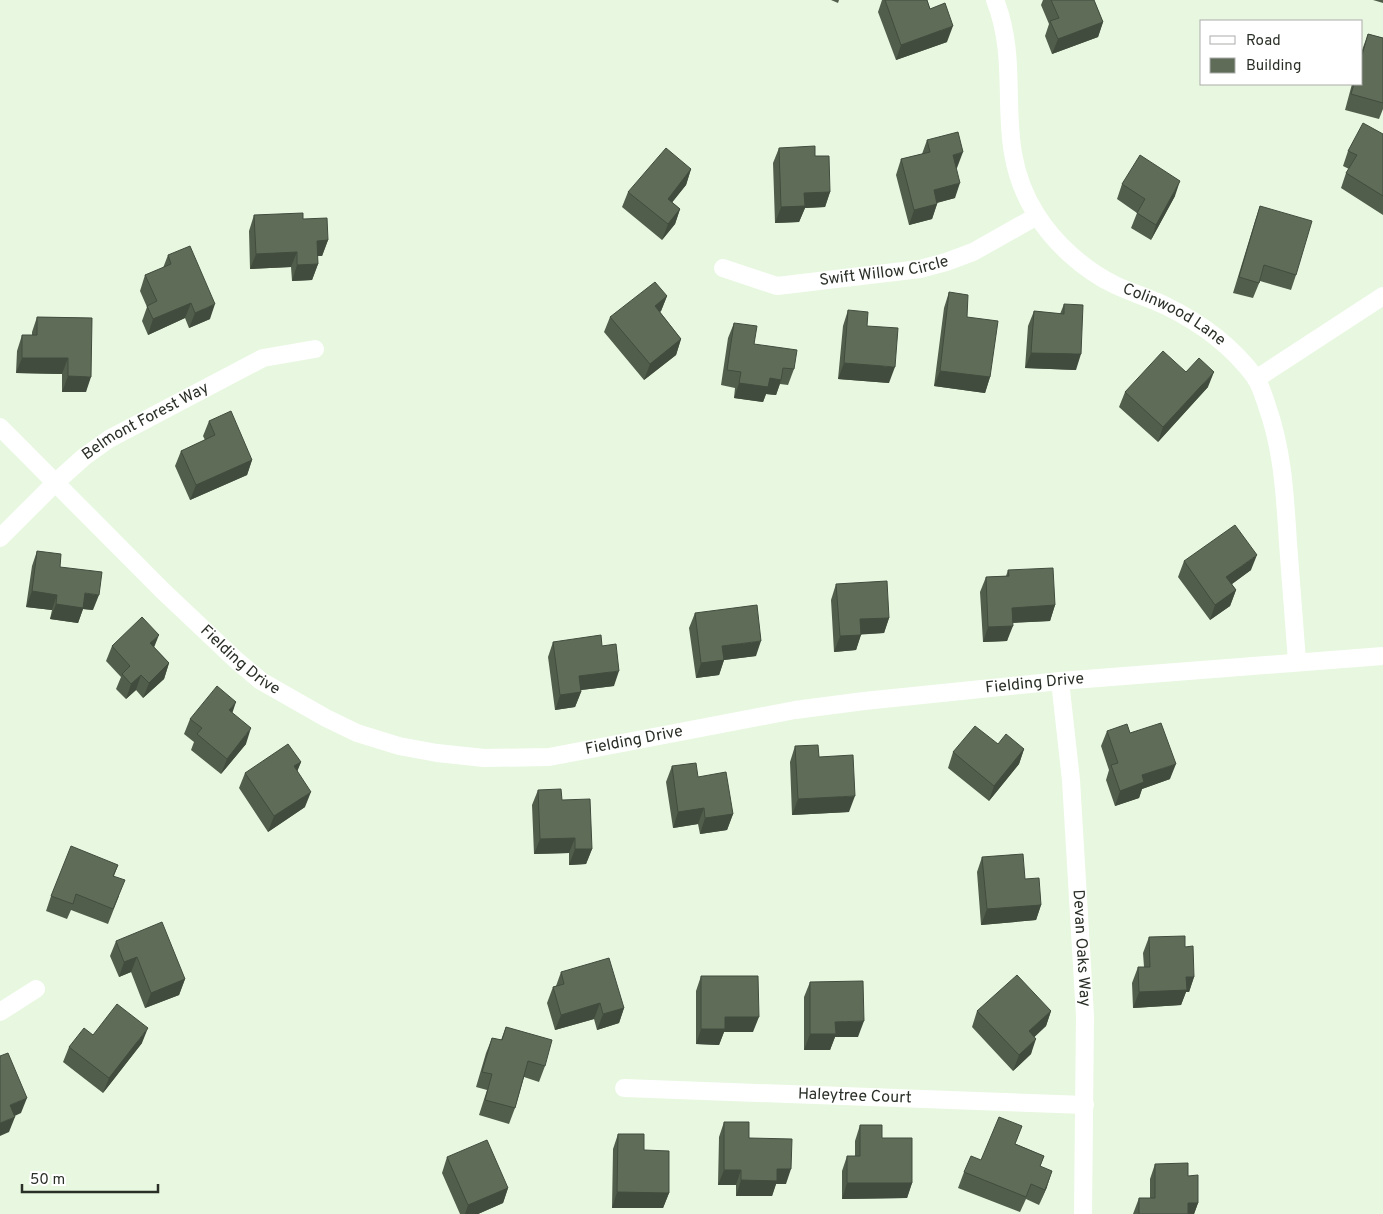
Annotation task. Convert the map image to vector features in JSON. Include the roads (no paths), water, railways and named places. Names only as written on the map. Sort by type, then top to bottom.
[{"type":"street","name":"Colinwood Lane","points":[[995,0],[1002,16],[1008,51],[1008,115],[1012,155],[1025,195],[1037,216],[1076,260],[1114,284],[1192,320],[1231,350],[1256,378],[1270,414],[1281,457],[1297,661]]},
{"type":"street","name":"Swift Willow Circle","points":[[723,268],[777,286],[920,269],[973,252],[1037,216]]},
{"type":"street","points":[[1256,378],[1383,296]]},
{"type":"street","name":"Belmont Forest Way","points":[[0,538],[56,482],[84,457],[110,439],[264,358],[315,349]]},
{"type":"street","name":"Fielding Drive","points":[[0,427],[163,591],[236,660],[262,681],[326,718],[358,733],[399,746],[437,753],[484,758],[549,757],[795,710],[864,701],[1060,681],[1297,661],[1383,656]]},
{"type":"street","name":"Devan Oaks Way","points":[[1060,681],[1070,780],[1085,1016],[1083,1214]]},
{"type":"street","points":[[0,1012],[36,990]]},
{"type":"street","name":"Haleytree Court","points":[[624,1088],[1085,1105]]}]
